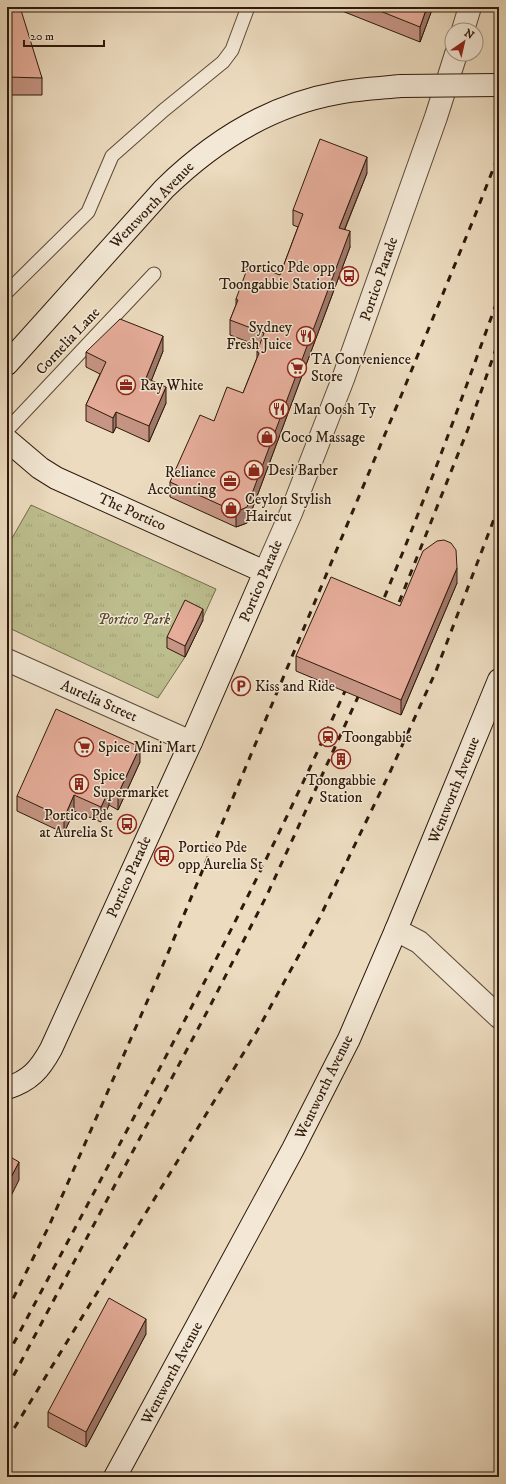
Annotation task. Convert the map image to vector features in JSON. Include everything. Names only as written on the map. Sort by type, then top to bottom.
[{"type":"main road","points":[[465,22],[470,7]]},
{"type":"main road","name":"Portico Parade","points":[[13,1086],[32,1076],[44,1063],[51,1049],[191,742],[291,513],[343,379],[436,117],[453,62]]},
{"type":"main road","name":"Wentworth Avenue","points":[[7,364],[164,189],[185,168],[233,133],[280,110],[336,93],[368,88],[401,86],[499,85]]},
{"type":"main road","name":"The Portico","points":[[7,440],[40,468],[56,478],[265,572]]},
{"type":"main road","name":"Aurelia Street","points":[[7,660],[191,742]]},
{"type":"main road","name":"Wentworth Avenue","points":[[115,1477],[304,1128],[349,1039],[396,930],[499,680]]},
{"type":"main road","points":[[396,930],[419,942],[499,1017]]},
{"type":"lane","points":[[7,292],[88,212],[112,156],[164,110],[223,62],[232,50],[248,7]]},
{"type":"lane","name":"Cornelia Lane","points":[[7,430],[154,274]]},
{"type":"green space","name":"Portico Park","points":[[31,505],[216,589],[185,657],[158,698],[7,627],[7,547]]},
{"type":"building","points":[[7,7],[20,7],[42,78],[7,77]]},
{"type":"building","points":[[370,7],[427,7],[420,27]]},
{"type":"building","points":[[320,139],[367,157],[339,228],[350,231],[247,507],[236,512],[170,482],[200,415],[214,421],[227,387],[243,393],[259,353],[257,352],[264,333],[230,320],[238,300],[236,299],[249,264],[280,275],[303,214],[293,210]]},
{"type":"building","name":"Ray White","points":[[120,319],[163,336],[146,378],[166,387],[149,426],[116,412],[113,418],[86,405],[106,362],[86,352]]},
{"type":"building","points":[[444,540],[451,543],[456,550],[457,568],[401,700],[296,656],[331,577],[400,606],[423,551],[437,541]]},
{"type":"building","points":[[185,600],[203,609],[185,646],[167,637]]},
{"type":"building","name":"Spice Supermarket","points":[[56,709],[140,747],[118,794],[109,790],[101,807],[74,795],[64,818],[17,796]]},
{"type":"building","points":[[7,1155],[19,1162],[7,1185]]},
{"type":"building","points":[[109,1298],[146,1319],[86,1432],[48,1412]]},
{"type":"railway","points":[[7,1311],[49,1226],[160,972],[401,396],[499,154]]},
{"type":"railway","points":[[379,610],[426,493],[499,296]]},
{"type":"railway","points":[[394,615],[468,429],[499,340]]},
{"type":"railway","points":[[7,1440],[257,1031],[319,919],[391,770],[436,671],[499,506]]},
{"type":"railway","points":[[7,1356],[227,938],[310,768],[349,682]]},
{"type":"railway","points":[[7,1388],[208,1010],[267,895],[363,686]]},
{"type":"place","name":"Portico Pde opp Toongabbie Station","points":[[349,276]]},
{"type":"place","name":"Sydney Fresh Juice","points":[[306,336]]},
{"type":"place","name":"TA Convenience Store","points":[[297,368]]},
{"type":"place","name":"Ray White","points":[[126,385]]},
{"type":"place","name":"Man Oosh Ty","points":[[279,409]]},
{"type":"place","name":"Coco Massage","points":[[267,437]]},
{"type":"place","name":"Desi Barber","points":[[254,470]]},
{"type":"place","name":"Reliance Accounting","points":[[230,481]]},
{"type":"place","name":"Ceylon Stylish Haircut","points":[[231,508]]},
{"type":"place","name":"Kiss and Ride","points":[[241,686]]},
{"type":"place","name":"Toongabbie","points":[[328,737]]},
{"type":"place","name":"Spice Mini Mart","points":[[84,747]]},
{"type":"place","name":"Toongabbie Station","points":[[341,759]]},
{"type":"place","name":"Spice Supermarket","points":[[79,784]]},
{"type":"place","name":"Portico Pde at Aurelia St","points":[[127,824]]},
{"type":"place","name":"Portico Pde opp Aurelia St","points":[[164,856]]}]
